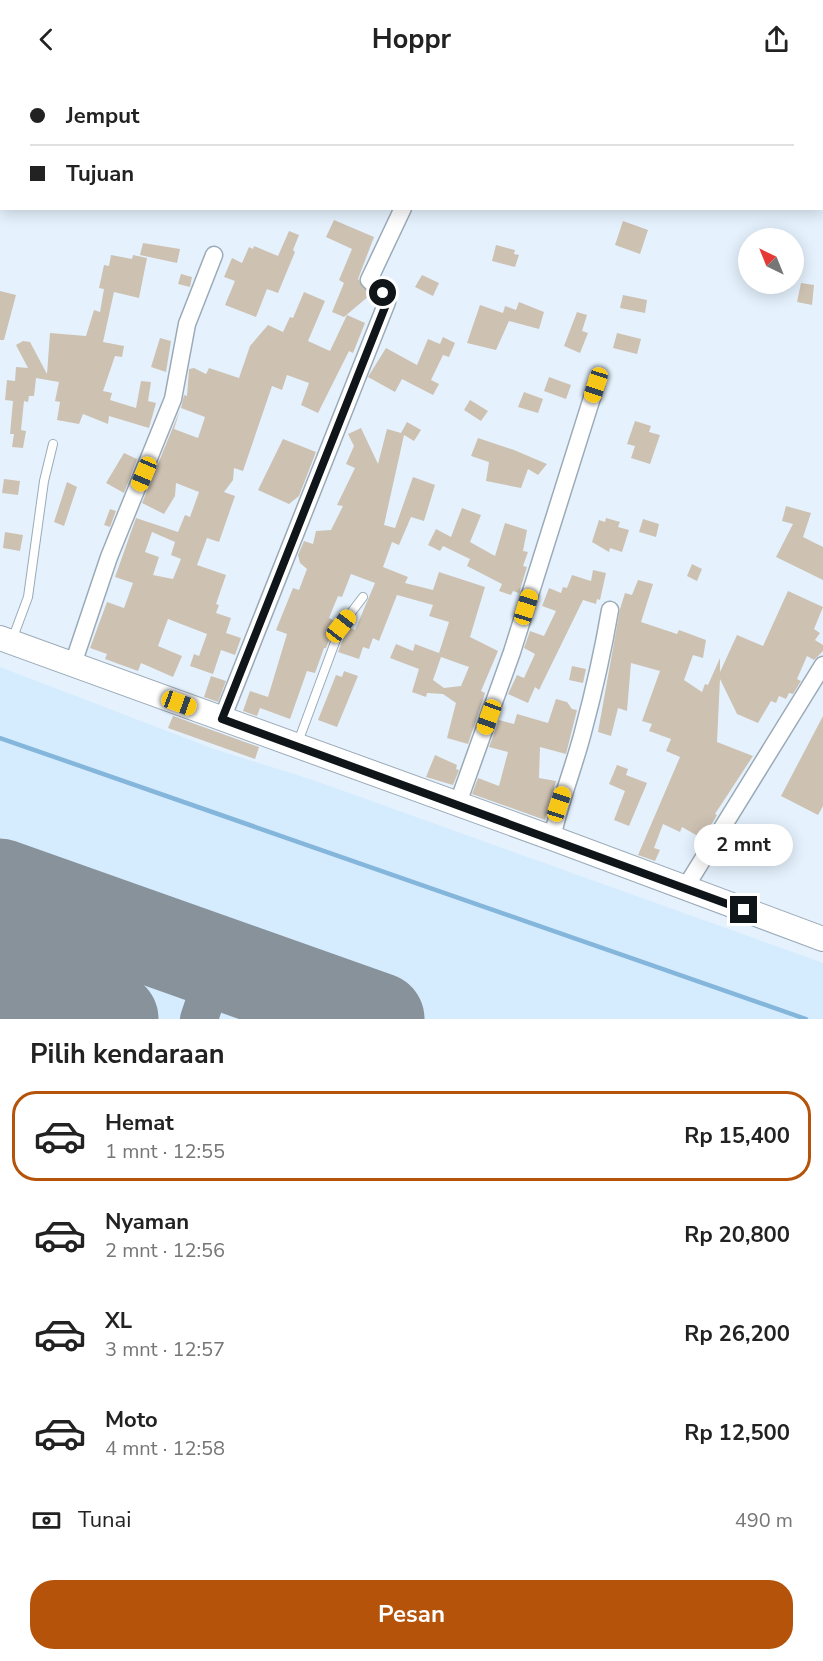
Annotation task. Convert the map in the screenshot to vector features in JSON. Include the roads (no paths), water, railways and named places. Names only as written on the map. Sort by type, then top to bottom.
[{"type":"main road","points":[[6,640],[458,803],[823,939]]},
{"type":"street","points":[[222,719],[387,302],[383,293],[369,280],[402,210]]},
{"type":"street","points":[[73,664],[109,556],[173,399],[187,324],[214,255]]},
{"type":"street","points":[[458,803],[512,652],[596,385]]},
{"type":"street","points":[[552,838],[559,804],[583,734],[600,667],[610,610]]},
{"type":"street","points":[[685,888],[823,665]]},
{"type":"lane","points":[[6,640],[28,597],[44,481],[53,444]]},
{"type":"lane","points":[[296,745],[341,626],[363,597]]},
{"type":"waterway","points":[[0,738],[806,1019]]}]
